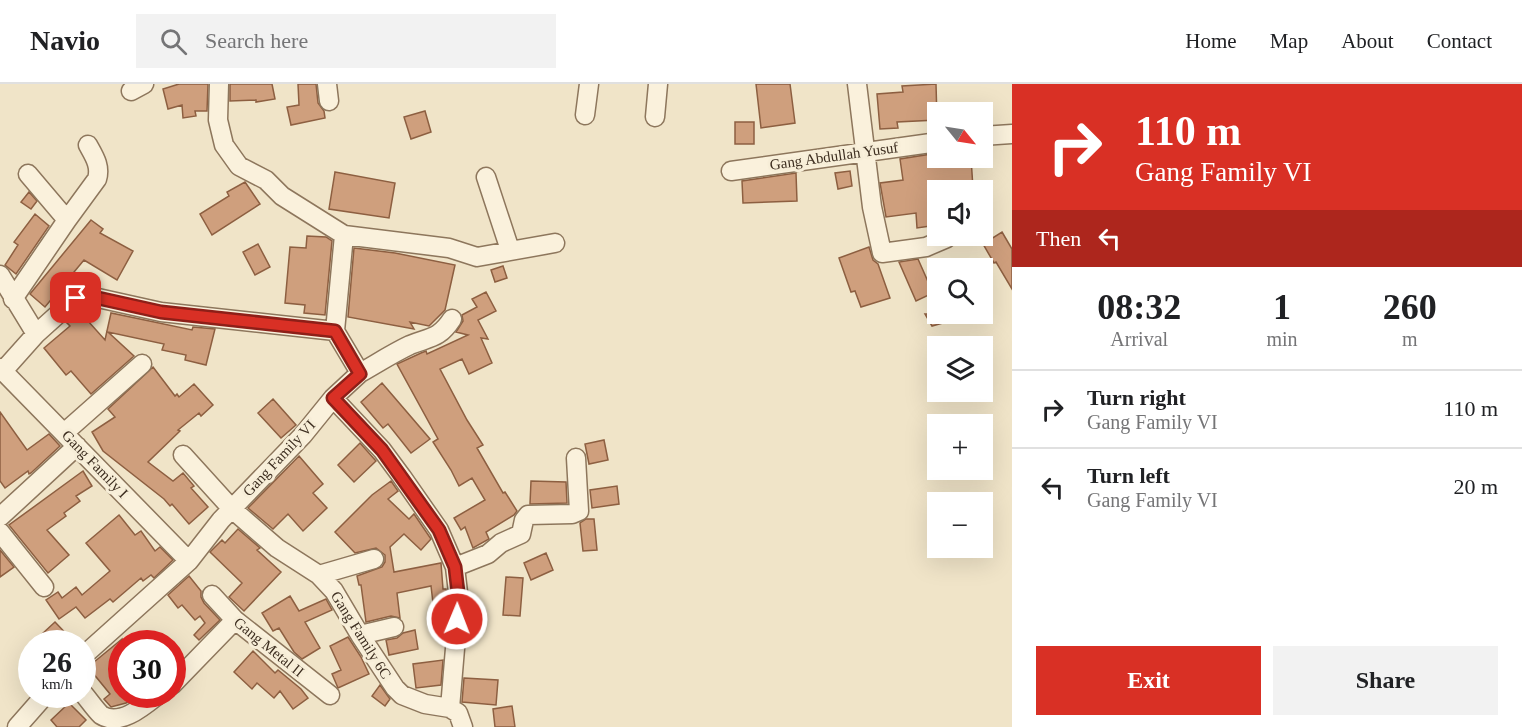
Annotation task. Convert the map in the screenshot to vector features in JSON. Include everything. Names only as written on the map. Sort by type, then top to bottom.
[{"type":"street","points":[[219,84],[218,120],[224,145],[239,166],[266,180],[282,196],[344,235],[449,248],[477,257],[555,243]]},
{"type":"street","points":[[585,115],[589,84]]},
{"type":"street","points":[[655,117],[658,84]]},
{"type":"street","points":[[857,84],[872,207],[882,253],[928,246]]},
{"type":"street","points":[[993,135],[1012,134]]},
{"type":"street","name":"Gang Abdullah Yusuf","points":[[731,171],[927,143]]},
{"type":"street","points":[[13,299],[66,220],[97,179],[99,168],[88,145]]},
{"type":"street","points":[[28,174],[66,220]]},
{"type":"street","points":[[486,177],[510,250]]},
{"type":"street","points":[[344,235],[335,331],[360,374]]},
{"type":"street","points":[[0,276],[36,334]]},
{"type":"street","points":[[2,369],[76,298],[89,296],[161,312],[335,331]]},
{"type":"street","name":"Gang Family VI","points":[[96,644],[189,561],[232,509],[303,435],[333,398],[360,374],[409,346],[442,333],[452,319]]},
{"type":"street","points":[[0,517],[142,364]]},
{"type":"street","name":"Gang Family I","points":[[2,369],[189,561]]},
{"type":"street","points":[[333,398],[382,450],[402,477],[439,530],[455,567],[459,601],[450,708],[458,713],[463,727]]},
{"type":"street","name":"Gang Family 6C","points":[[183,455],[232,509],[277,548],[319,575],[334,591],[360,635],[402,695],[425,704],[450,708]]},
{"type":"street","points":[[455,567],[488,554],[501,543],[521,534],[524,520],[528,515],[572,514],[579,511],[576,458]]},
{"type":"street","points":[[0,532],[44,587]]},
{"type":"street","points":[[319,575],[374,559]]},
{"type":"street","name":"Gang Metal II","points":[[212,595],[235,620],[330,695]]},
{"type":"street","points":[[186,671],[235,620]]},
{"type":"street","points":[[360,635],[394,627]]},
{"type":"street","points":[[17,727],[34,708]]},
{"type":"street","points":[[95,708],[102,716],[115,721],[125,719],[140,708]]},
{"type":"building","points":[[179,84],[208,84],[207,111],[195,111],[196,116],[183,118],[182,105],[168,109],[163,89]]},
{"type":"building","points":[[230,84],[272,84],[275,99],[256,102],[256,100],[230,101]]},
{"type":"building","points":[[298,84],[316,84],[318,103],[324,111],[325,118],[291,125],[287,107],[299,105]]},
{"type":"building","points":[[756,84],[790,84],[795,123],[761,128]]},
{"type":"building","points":[[936,84],[936,102],[927,102],[927,120],[897,122],[898,128],[880,129],[877,94],[903,92],[902,86]]},
{"type":"building","points":[[425,111],[431,132],[411,139],[404,117]]},
{"type":"building","points":[[735,122],[754,122],[754,144],[735,144]]},
{"type":"building","points":[[927,155],[927,168],[972,168],[972,180],[927,180],[927,226],[917,228],[916,213],[886,217],[880,183],[903,180],[900,159]]},
{"type":"building","points":[[850,171],[852,186],[838,189],[835,173]]},
{"type":"building","points":[[335,172],[395,183],[389,218],[329,209]]},
{"type":"building","points":[[796,173],[797,201],[743,203],[742,181]]},
{"type":"building","points":[[245,182],[260,204],[212,235],[200,214],[229,196],[227,192]]},
{"type":"building","points":[[29,192],[37,201],[31,209],[21,202]]},
{"type":"building","points":[[35,214],[49,226],[16,274],[5,265],[18,245],[14,242]]},
{"type":"building","points":[[91,220],[103,229],[100,233],[133,251],[117,280],[84,260],[45,307],[30,294]]},
{"type":"building","points":[[1002,232],[1012,249],[1012,289],[984,246],[993,246],[993,238]]},
{"type":"building","points":[[307,236],[326,237],[332,241],[325,315],[304,313],[305,305],[285,303],[290,247],[306,248]]},
{"type":"building","points":[[258,244],[270,267],[255,275],[243,252]]},
{"type":"building","points":[[869,247],[873,260],[878,264],[890,298],[861,307],[855,291],[851,292],[839,258]]},
{"type":"building","points":[[354,248],[395,253],[455,265],[445,310],[429,326],[410,322],[414,329],[348,317]]},
{"type":"building","points":[[918,259],[927,279],[927,296],[916,301],[899,262]]},
{"type":"building","points":[[503,266],[507,278],[495,282],[491,270]]},
{"type":"building","points":[[486,292],[496,311],[478,320],[488,339],[481,338],[492,363],[469,374],[462,359],[440,369],[483,445],[477,448],[503,493],[505,492],[517,511],[486,532],[489,539],[473,548],[465,527],[461,530],[454,518],[485,500],[472,478],[459,486],[433,442],[438,439],[397,364],[426,351],[427,354],[468,335],[456,332],[463,321],[462,315],[477,307],[472,299]]},
{"type":"building","points":[[79,311],[105,340],[111,313],[192,330],[193,327],[215,329],[206,365],[185,360],[186,355],[162,350],[164,344],[108,332],[134,356],[91,394],[71,371],[66,375],[44,348],[70,326],[66,322]]},
{"type":"building","points":[[153,367],[175,396],[177,394],[179,397],[194,384],[213,405],[201,416],[199,413],[178,430],[180,431],[148,462],[173,481],[183,473],[194,486],[191,488],[208,507],[189,524],[172,504],[170,506],[103,451],[92,432],[115,417],[108,409]]},
{"type":"building","points":[[382,383],[430,439],[411,453],[388,424],[383,428],[361,402]]},
{"type":"building","points":[[273,399],[296,425],[281,438],[258,413]]},
{"type":"building","points":[[0,412],[27,450],[49,434],[60,446],[31,473],[29,474],[28,471],[5,488],[0,481]]},
{"type":"building","points":[[604,440],[608,460],[589,464],[585,444]]},
{"type":"building","points":[[360,443],[376,461],[354,482],[338,465]]},
{"type":"building","points":[[299,456],[323,484],[313,493],[327,508],[303,531],[288,514],[273,529],[248,508]]},
{"type":"building","points":[[83,471],[92,486],[76,496],[80,501],[64,513],[66,516],[47,530],[69,555],[48,573],[9,525]]},
{"type":"building","points":[[391,481],[398,491],[388,499],[409,519],[414,514],[431,539],[421,550],[404,534],[390,547],[394,572],[441,563],[443,589],[446,589],[448,601],[447,607],[444,607],[445,619],[435,620],[431,586],[397,593],[400,618],[391,616],[366,622],[361,585],[359,585],[357,576],[382,567],[385,555],[376,548],[355,553],[335,532],[372,495]]},
{"type":"building","points":[[531,481],[566,482],[567,503],[530,504]]},
{"type":"building","points":[[617,486],[619,504],[592,508],[590,490]]},
{"type":"building","points":[[119,515],[135,535],[141,531],[155,551],[160,547],[173,560],[154,578],[151,575],[143,581],[141,578],[113,602],[110,599],[85,618],[76,607],[59,619],[46,600],[58,592],[62,598],[76,587],[82,595],[110,571],[86,543]]},
{"type":"building","points":[[586,519],[594,519],[597,550],[583,551],[580,523]]},
{"type":"building","points":[[238,529],[260,548],[257,550],[281,572],[244,611],[229,597],[242,583],[210,552],[222,540],[225,543]]},
{"type":"building","points":[[0,550],[14,567],[0,577]]},
{"type":"building","points":[[546,553],[553,570],[531,580],[524,563]]},
{"type":"building","points":[[189,576],[201,591],[204,603],[220,620],[199,640],[194,635],[205,623],[200,616],[195,620],[182,605],[178,608],[168,595]]},
{"type":"building","points":[[506,577],[523,578],[520,616],[503,615]]},
{"type":"building","points":[[290,596],[299,611],[326,599],[332,610],[305,622],[320,648],[302,659],[294,652],[279,628],[273,631],[262,613]]},
{"type":"building","points":[[55,622],[63,630],[46,630]]},
{"type":"building","points":[[415,630],[418,649],[389,655],[386,640]]},
{"type":"building","points":[[348,637],[369,674],[338,688],[332,674],[341,670],[330,646]]},
{"type":"building","points":[[108,651],[108,692],[96,677],[96,660]]},
{"type":"building","points":[[253,651],[275,673],[278,670],[301,689],[308,698],[293,709],[280,691],[274,698],[257,683],[252,689],[234,672]]},
{"type":"building","points":[[443,660],[441,685],[416,688],[413,664]]},
{"type":"building","points":[[464,678],[498,680],[496,705],[462,702]]},
{"type":"building","points":[[380,685],[390,699],[385,706],[372,696]]},
{"type":"building","points":[[512,706],[515,727],[495,727],[493,709]]},
{"type":"building","points":[[64,708],[74,708],[86,720],[79,727],[57,727],[51,720]]},
{"type":"route","points":[[76,298],[89,296],[161,312],[335,331],[360,374],[333,398],[382,450],[439,530],[455,567],[459,601],[457,619]]}]
